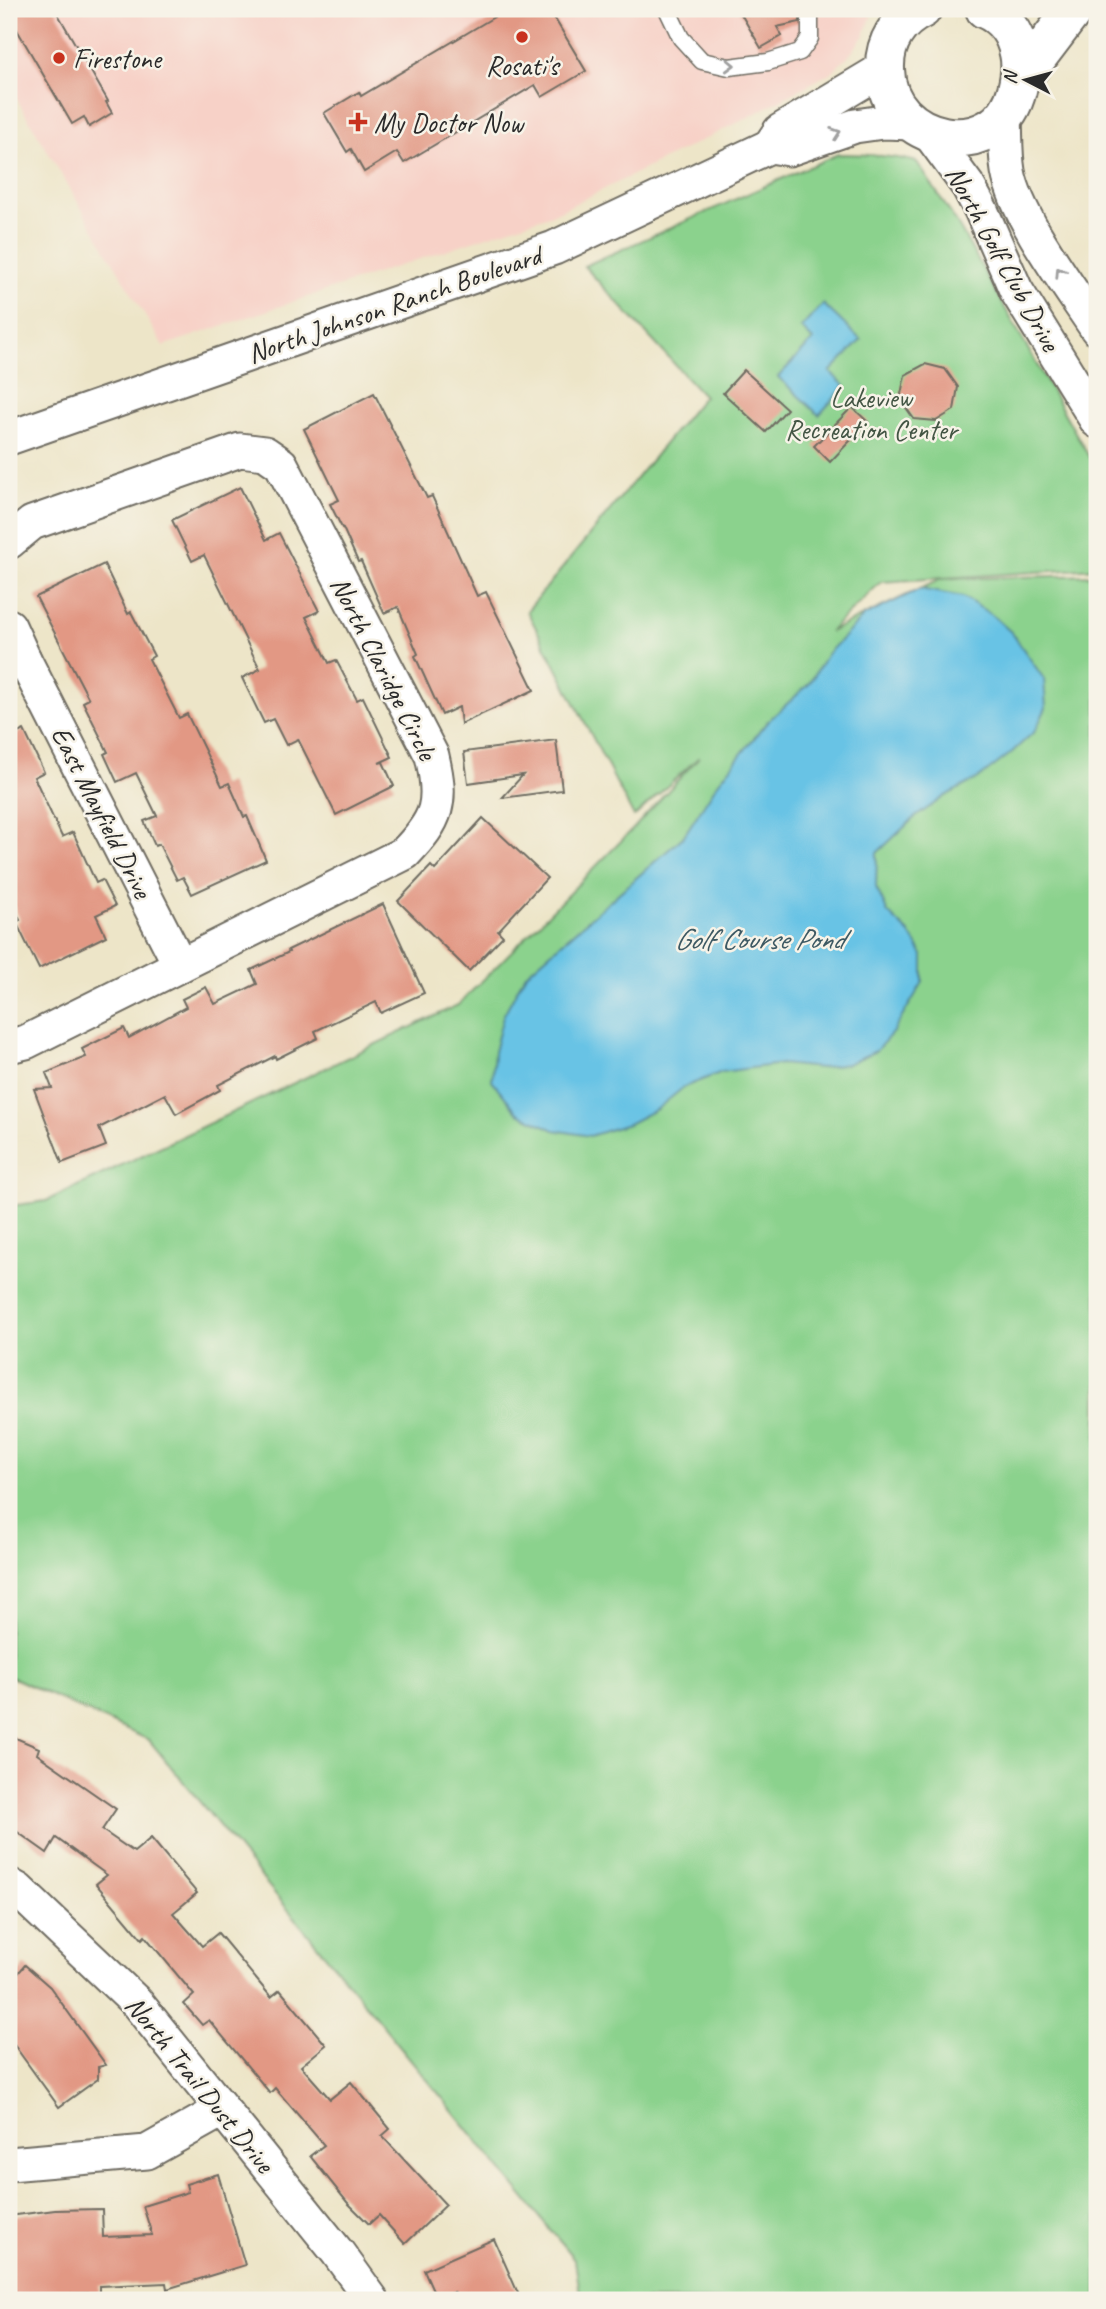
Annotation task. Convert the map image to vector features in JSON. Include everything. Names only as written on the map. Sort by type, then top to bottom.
[{"type":"street","points":[[1020,80],[1074,9]]},
{"type":"street","points":[[906,14],[888,46],[885,68],[888,90],[897,109],[920,128],[949,137],[966,136],[993,128],[1005,117],[1015,98],[1021,61],[1009,27],[996,10]]},
{"type":"street","name":"North Johnson Ranch Boulevard","points":[[9,438],[554,248],[771,146],[780,131],[885,68]]},
{"type":"street","name":"North Golf Club Drive","points":[[1005,117],[1008,172],[1014,194],[1097,330]]},
{"type":"street","name":"North Johnson Ranch Boulevard","points":[[771,146],[789,149],[855,126],[883,122],[920,128]]},
{"type":"street","name":"North Golf Club Drive","points":[[920,128],[968,186],[1016,290],[1097,421]]},
{"type":"street","name":"North Claridge Circle","points":[[9,542],[32,523],[240,450],[265,453],[281,464],[432,756],[438,781],[437,810],[422,835],[405,853],[26,1042],[9,1046]]},
{"type":"street","points":[[9,626],[16,662]]},
{"type":"street","name":"East Mayfield Drive","points":[[16,662],[180,965]]},
{"type":"street","name":"North Trail Dust Drive","points":[[9,1885],[18,1890],[136,2003],[338,2253],[372,2300]]},
{"type":"street","points":[[9,2164],[147,2152],[222,2110]]},
{"type":"lane","points":[[667,9],[681,38],[702,61],[729,67],[768,62],[800,52],[810,38],[810,11]]},
{"type":"shaded area","points":[[9,9],[870,9],[871,18],[864,35],[852,52],[832,72],[747,118],[558,212],[163,346],[9,86]]},
{"type":"green space","name":"Lakeview Recreation Center","points":[[838,154],[878,155],[917,162],[957,223],[1097,471],[1097,568],[881,582],[829,632],[941,579],[1097,575],[1097,2300],[581,2300],[575,2260],[149,1740],[9,1676],[9,1206],[46,1201],[458,1005],[633,829],[699,757],[634,817],[527,611],[704,396],[584,266]]},
{"type":"water","points":[[823,304],[861,340],[830,372],[845,386],[819,415],[778,377],[813,340],[801,328]]},
{"type":"water","name":"Golf Course Pond","points":[[920,589],[963,597],[992,615],[1012,633],[1044,679],[1046,708],[1035,731],[1010,754],[979,778],[945,796],[914,818],[877,853],[876,887],[888,913],[910,934],[923,955],[923,982],[893,1032],[876,1051],[847,1064],[820,1068],[781,1064],[722,1072],[684,1087],[657,1109],[628,1124],[590,1136],[554,1130],[518,1113],[492,1081],[494,1052],[503,1016],[525,975],[683,837],[718,783],[767,722],[809,684],[827,654],[864,616]]},
{"type":"building","name":"Firestone","points":[[9,9],[55,9],[108,101],[106,102],[112,113],[89,127],[84,117],[72,124],[9,16]]},
{"type":"building","points":[[489,9],[549,9],[586,71],[542,97],[535,85],[404,163],[397,152],[364,172],[351,149],[347,152],[324,113],[359,92],[361,96],[494,17]]},
{"type":"building","points":[[738,9],[800,9],[800,22],[777,27],[782,36],[761,48]]},
{"type":"building","points":[[925,364],[945,369],[958,387],[954,410],[936,421],[914,419],[900,399],[905,375]]},
{"type":"building","points":[[744,370],[787,409],[766,432],[723,393]]},
{"type":"building","points":[[374,393],[427,498],[432,496],[477,596],[486,592],[534,690],[461,724],[459,707],[442,715],[415,656],[418,654],[398,607],[384,613],[361,561],[358,562],[330,504],[339,500],[304,429]]},
{"type":"building","points":[[852,407],[868,422],[830,462],[814,446]]},
{"type":"building","points":[[240,487],[266,540],[279,533],[319,611],[306,617],[329,663],[336,660],[357,700],[363,697],[392,757],[379,763],[383,762],[394,786],[336,815],[298,739],[286,745],[273,719],[264,723],[242,678],[260,669],[204,555],[192,561],[172,520]]},
{"type":"building","points":[[104,564],[128,614],[131,612],[154,656],[149,659],[179,718],[187,714],[222,786],[229,783],[244,817],[247,816],[266,860],[192,894],[183,877],[177,880],[159,844],[155,846],[144,821],[157,816],[136,773],[117,782],[104,754],[108,752],[83,702],[89,699],[36,597]]},
{"type":"building","points":[[24,730],[44,772],[34,777],[62,837],[73,832],[96,883],[102,880],[115,906],[96,915],[106,936],[39,969],[16,922],[20,920],[9,897],[9,737]]},
{"type":"building","points":[[556,740],[562,790],[502,798],[523,775],[468,783],[464,752]]},
{"type":"building","points":[[483,818],[547,878],[498,931],[503,936],[469,971],[398,901],[431,866],[435,870]]},
{"type":"building","points":[[383,904],[424,993],[381,1013],[376,1002],[315,1031],[318,1038],[218,1085],[220,1090],[176,1114],[165,1094],[99,1128],[106,1146],[62,1163],[34,1089],[52,1088],[46,1073],[86,1057],[82,1049],[124,1028],[129,1038],[186,1007],[182,999],[206,987],[215,1004],[257,984],[251,970]]},
{"type":"building","points":[[9,1735],[39,1748],[37,1754],[116,1809],[102,1830],[134,1852],[151,1838],[197,1893],[173,1913],[202,1946],[218,1933],[271,1997],[280,1990],[326,2045],[301,2066],[330,2099],[351,2082],[390,2129],[382,2136],[446,2205],[405,2244],[379,2215],[369,2224],[347,2202],[310,2156],[324,2145],[275,2088],[270,2093],[209,2020],[202,2025],[184,2004],[194,1995],[145,1936],[142,1939],[96,1884],[107,1875],[56,1838],[47,1853],[9,1826]]},
{"type":"building","points":[[25,1965],[50,1987],[106,2065],[98,2067],[98,2079],[59,2107],[9,2038],[9,1984]]},
{"type":"building","points":[[218,2174],[245,2265],[167,2289],[166,2283],[99,2286],[99,2293],[9,2296],[9,2216],[55,2210],[102,2209],[103,2237],[152,2235],[143,2206],[188,2192],[186,2184]]},
{"type":"building","points":[[494,2239],[521,2300],[458,2300],[454,2292],[437,2299],[424,2270]]},
{"type":"place","name":"Rosati's","points":[[522,37]]},
{"type":"place","name":"Firestone","points":[[59,58]]},
{"type":"place","name":"My Doctor Now","points":[[358,122]]}]
